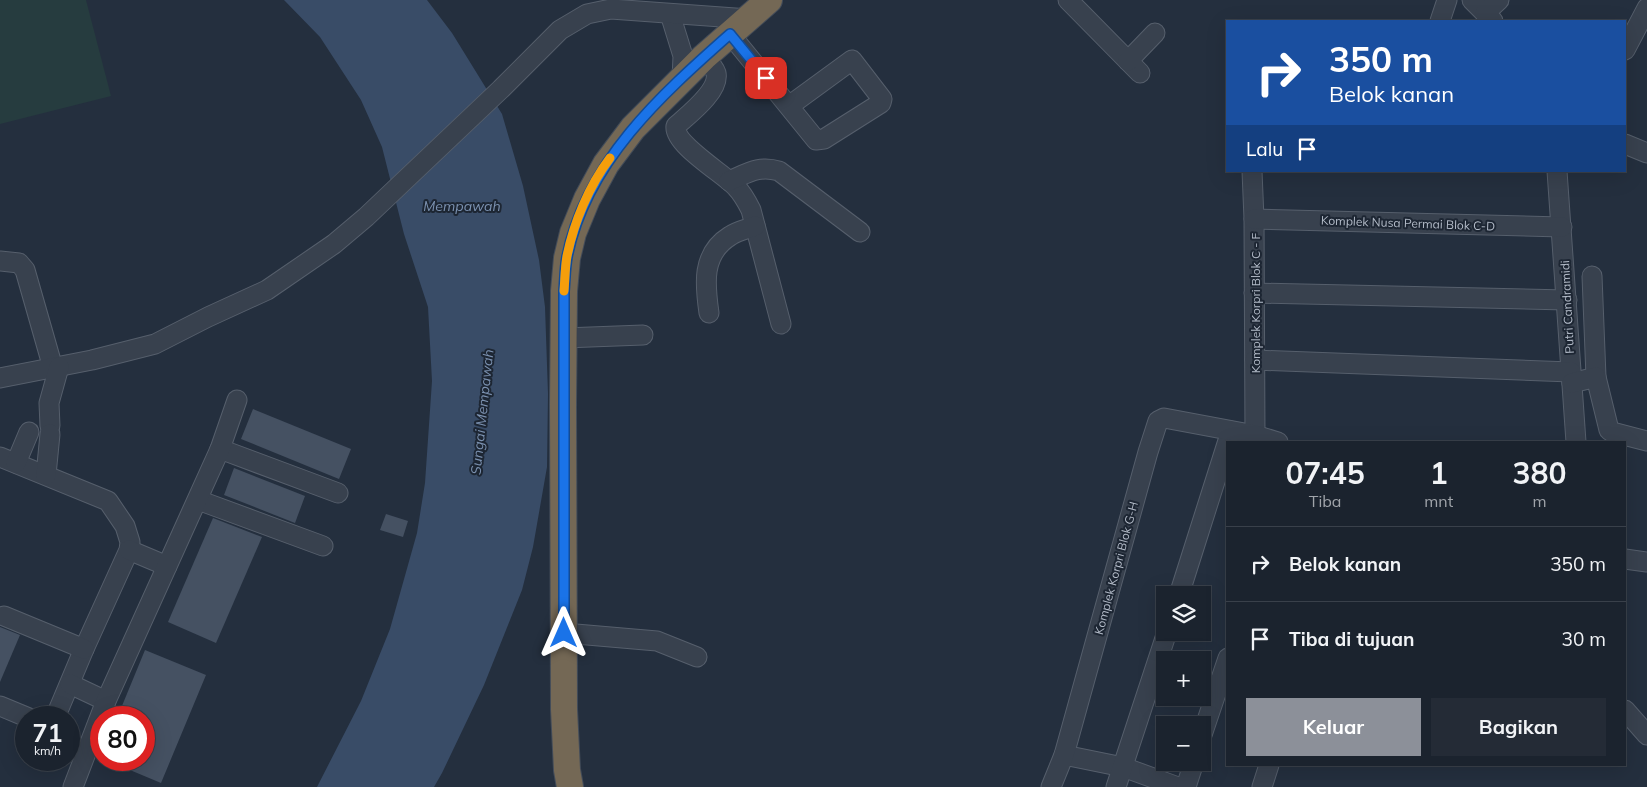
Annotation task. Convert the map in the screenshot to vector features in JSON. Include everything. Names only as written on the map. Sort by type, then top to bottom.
[{"type":"highway","points":[[570,787],[567,770],[564,709],[564,291],[567,258],[573,233],[587,199],[606,164],[633,128],[704,57],[734,23],[769,0]]},
{"type":"street","points":[[708,0],[734,23],[789,106],[816,140],[820,140],[881,103],[882,99],[852,60],[789,106]]},
{"type":"street","points":[[1068,0],[1134,67],[1154,33]]},
{"type":"street","points":[[1440,20],[1447,0]]},
{"type":"street","points":[[1484,12],[1499,0]]},
{"type":"street","points":[[1626,48],[1647,8]]},
{"type":"street","points":[[0,378],[56,368],[155,344],[208,317],[268,290],[334,244],[366,217],[501,89],[560,30],[587,14],[611,9],[670,14],[734,23]]},
{"type":"street","points":[[670,14],[682,56],[682,79]]},
{"type":"street","points":[[704,57],[716,73],[716,80],[708,96],[676,126],[676,130],[687,146],[729,181],[744,197],[751,210],[781,324]]},
{"type":"street","points":[[1626,144],[1647,153]]},
{"type":"street","points":[[729,181],[756,169],[768,168],[779,171],[860,232]]},
{"type":"street","name":"Komplek Korpri Blok C - F","points":[[1252,172],[1255,435]]},
{"type":"street","name":"Putri Candramidi","points":[[1558,172],[1576,441]]},
{"type":"street","name":"Komplek Nusa Permai Blok C-D","points":[[1254,219],[1562,227]]},
{"type":"street","points":[[709,313],[705,284],[707,269],[716,248],[732,235],[755,226]]},
{"type":"street","points":[[0,261],[19,263],[25,270],[56,368],[48,404],[50,430],[46,475]]},
{"type":"street","points":[[1592,276],[1596,377],[1609,430],[1647,441]]},
{"type":"street","points":[[1254,293],[1566,300]]},
{"type":"street","points":[[564,338],[643,335]]},
{"type":"street","points":[[1255,360],[1571,378],[1596,377]]},
{"type":"street","points":[[73,787],[106,701],[220,449],[237,400]]},
{"type":"street","points":[[48,404],[8,460],[108,500],[126,526],[130,542],[129,550],[84,649],[61,706]]},
{"type":"street","name":"Komplek Korpri Blok G-H","points":[[1051,787],[1064,754],[1158,421],[1164,418],[1255,435],[1275,441]]},
{"type":"street","points":[[1228,441],[1231,431]]},
{"type":"street","points":[[1182,586],[1226,447]]},
{"type":"street","points":[[220,449],[338,493]]},
{"type":"street","points":[[198,500],[323,546]]},
{"type":"street","points":[[129,550],[167,566]]},
{"type":"street","points":[[1626,560],[1647,562]]},
{"type":"street","points":[[4,616],[84,649]]},
{"type":"street","points":[[564,633],[656,641],[697,656]]},
{"type":"street","points":[[1116,787],[1164,641]]},
{"type":"street","points":[[1209,716],[1226,664]]},
{"type":"street","points":[[70,684],[106,701]]},
{"type":"street","points":[[0,706],[15,712]]},
{"type":"street","points":[[1626,711],[1647,735]]},
{"type":"street","points":[[1064,754],[1123,767],[1178,787]]},
{"type":"street","points":[[1262,787],[1269,766]]},
{"type":"street","points":[[1186,787],[1191,771]]},
{"type":"green space","points":[[0,0],[86,0],[111,96],[0,124]]},
{"type":"water","name":"Mempawah","points":[[284,0],[427,0],[452,33],[502,114],[523,186],[539,260],[545,307],[548,394],[547,467],[533,547],[522,590],[484,685],[434,787],[317,787],[361,701],[390,629],[417,533],[425,483],[432,381],[428,307],[404,234],[382,147],[361,100],[320,37]]},
{"type":"building","points":[[253,409],[351,449],[339,479],[241,439]]},
{"type":"building","points":[[234,468],[305,496],[295,523],[224,495]]},
{"type":"building","points":[[386,514],[408,521],[403,537],[380,530]]},
{"type":"building","points":[[213,518],[262,537],[216,643],[168,622]]},
{"type":"building","points":[[0,627],[20,635],[0,682]]},
{"type":"building","points":[[145,650],[206,675],[161,783],[132,771],[155,771],[155,706],[122,706]]},
{"type":"slow traffic","points":[[564,291],[567,258],[573,233],[587,199],[610,158]]},
{"type":"route","points":[[564,633],[564,291],[567,258],[573,233],[587,199],[606,164],[633,128],[704,57],[730,34],[766,78]]},
{"type":"water label","name":"Sungai Mempawah","points":[[482,412]]}]
